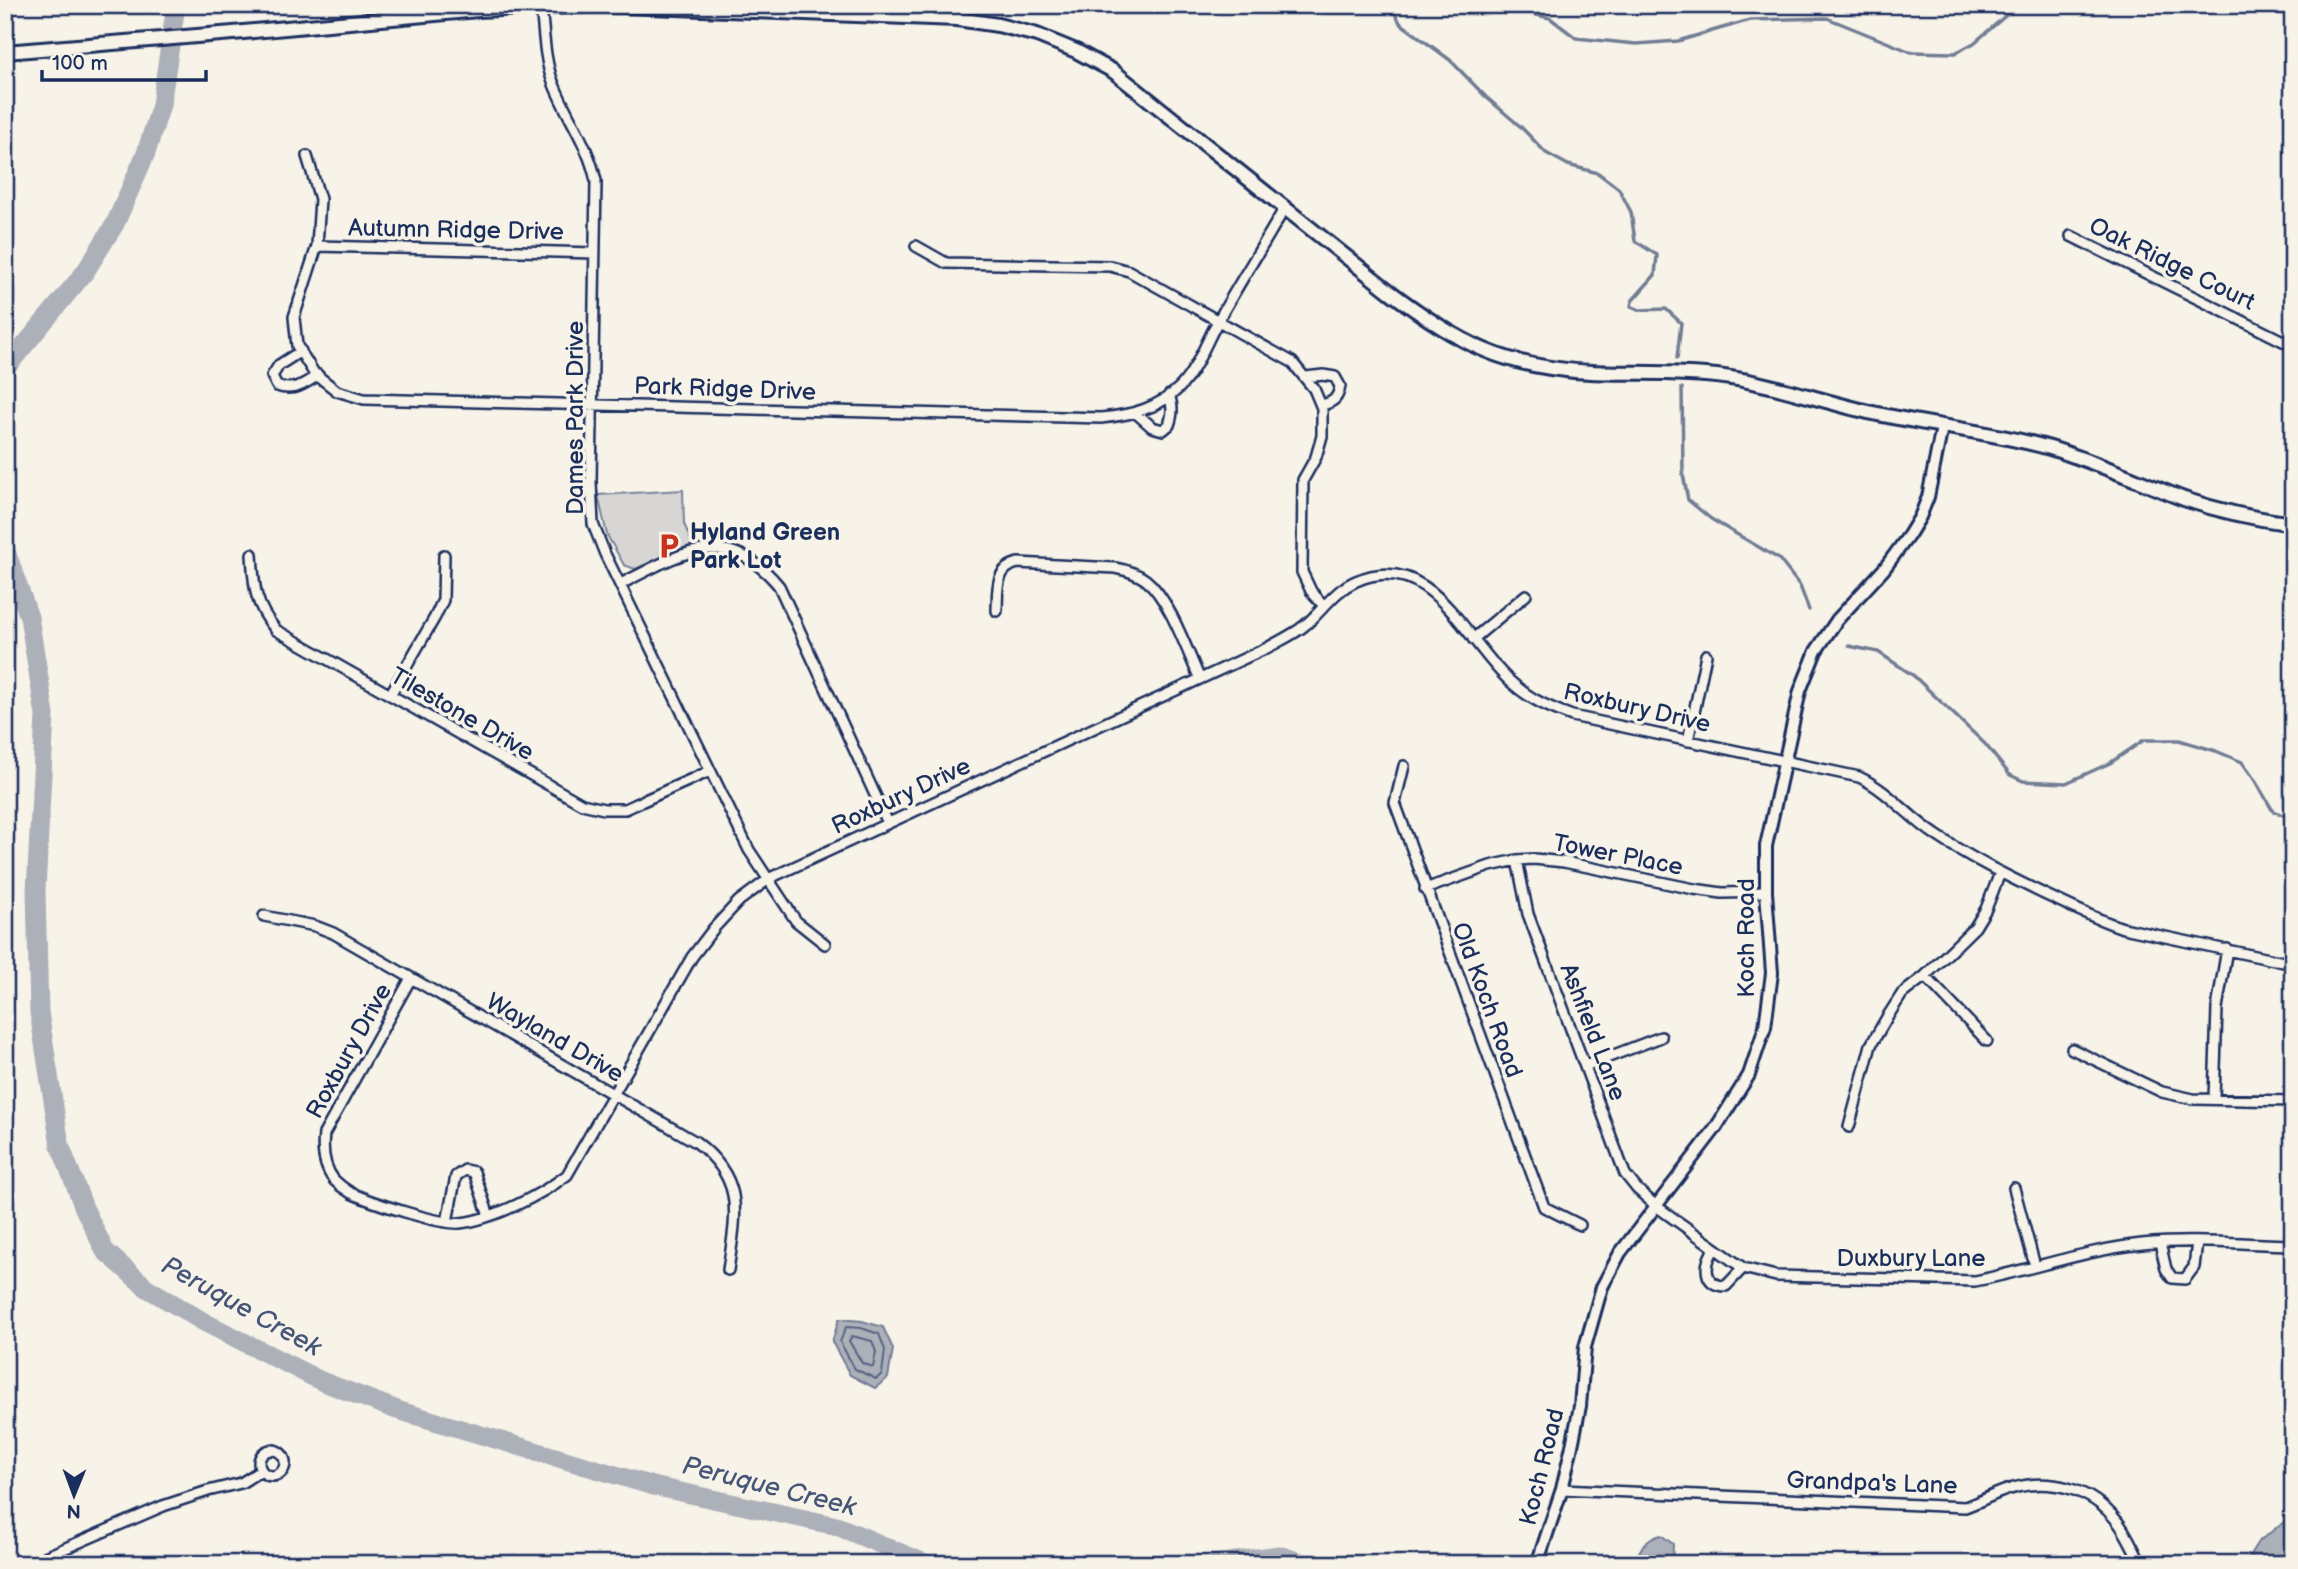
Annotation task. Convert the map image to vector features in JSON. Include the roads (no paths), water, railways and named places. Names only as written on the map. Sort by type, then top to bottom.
[{"type":"main road","points":[[5,52],[478,10],[541,7],[660,6],[921,17],[998,25],[1076,51],[1113,71],[1421,315],[1479,350],[1544,368],[1592,372],[1685,372],[1764,385],[1847,408],[2050,448],[2212,507],[2293,524]]},
{"type":"street","name":"Dames Park Drive","points":[[541,7],[552,80],[586,146],[596,181],[593,524],[605,554],[749,850],[796,921],[825,944]]},
{"type":"street","name":"Park Ridge Drive","points":[[307,156],[320,199],[317,246],[294,317],[297,346],[318,375],[337,391],[364,399],[1101,418],[1136,413],[1149,409],[1181,387],[1284,209]]},
{"type":"street","name":"Oak Ridge Court","points":[[2071,236],[2293,346]]},
{"type":"street","name":"Autumn Ridge Drive","points":[[317,246],[595,253]]},
{"type":"street","points":[[916,246],[946,263],[1110,266],[1129,271],[1292,362],[1306,377],[1322,405],[1322,436],[1316,457],[1303,480],[1303,572],[1311,591],[1324,606]]},
{"type":"street","points":[[301,351],[279,365],[272,376],[273,381],[277,386],[290,389],[304,385],[318,375]]},
{"type":"street","points":[[1306,377],[1335,377],[1340,386],[1338,397],[1332,403],[1322,405]]},
{"type":"street","points":[[1136,413],[1152,427],[1163,430],[1170,425],[1172,415],[1169,395]]},
{"type":"street","name":"Koch Road","points":[[1537,1564],[1562,1489],[1580,1406],[1585,1347],[1602,1287],[1620,1253],[1714,1129],[1749,1076],[1765,1027],[1772,973],[1766,892],[1766,846],[1800,691],[1816,651],[1837,620],[1884,569],[1909,535],[1928,497],[1942,427]]},
{"type":"street","points":[[621,584],[677,555],[702,549],[733,552],[758,564],[779,586],[888,823]]},
{"type":"street","name":"Tilestone Drive","points":[[252,554],[254,592],[263,615],[276,630],[582,804],[604,810],[625,809],[710,771]]},
{"type":"street","points":[[390,695],[443,600],[444,555]]},
{"type":"street","points":[[998,611],[999,578],[1009,565],[1018,563],[1130,571],[1145,579],[1160,594],[1200,679]]},
{"type":"street","name":"Roxbury Drive","points":[[411,978],[324,1134],[322,1149],[327,1165],[334,1180],[349,1192],[433,1220],[458,1223],[489,1216],[550,1188],[567,1175],[692,957],[739,901],[769,878],[1283,639],[1304,627],[1338,591],[1356,581],[1376,575],[1400,575],[1420,583],[1441,598],[1511,682],[1538,703],[1572,716],[1859,778],[1874,784],[1921,825],[2000,873],[2099,920],[2123,928],[2293,964]]},
{"type":"street","points":[[1473,639],[1526,595]]},
{"type":"street","points":[[1688,741],[1706,654]]},
{"type":"street","name":"Old Koch Road","points":[[1404,766],[1395,803],[1544,1207],[1580,1226]]},
{"type":"street","name":"Tower Place","points":[[1425,889],[1490,866],[1534,859],[1564,862],[1722,893],[1766,892]]},
{"type":"street","name":"Ashfield Lane","points":[[1517,860],[1528,914],[1625,1174],[1656,1206]]},
{"type":"street","points":[[1849,1126],[1871,1045],[1902,995],[1975,927],[1986,909],[2000,873]]},
{"type":"street","name":"Wayland Drive","points":[[264,916],[315,926],[333,933],[696,1142],[718,1161],[730,1181],[735,1204],[728,1270]]},
{"type":"street","points":[[2214,1099],[2217,1008],[2227,949]]},
{"type":"street","points":[[1925,976],[1987,1041]]},
{"type":"street","points":[[1585,1066],[1661,1037]]},
{"type":"street","points":[[2072,1049],[2162,1092],[2193,1099],[2293,1101]]},
{"type":"street","points":[[447,1222],[456,1176],[464,1170],[474,1172],[489,1216]]},
{"type":"street","points":[[2014,1188],[2035,1266]]},
{"type":"street","name":"Duxbury Lane","points":[[1656,1206],[1743,1268],[1776,1276],[1975,1281],[2075,1255],[2160,1243],[2293,1245]]},
{"type":"street","points":[[2160,1243],[2166,1269],[2172,1278],[2185,1279],[2194,1267],[2197,1242]]},
{"type":"street","points":[[1715,1248],[1708,1262],[1707,1276],[1711,1282],[1726,1286],[1743,1268]]},
{"type":"street","points":[[8,1562],[38,1562],[163,1506],[240,1483],[260,1471]]},
{"type":"street","name":"Grandpa's Lane","points":[[1562,1489],[1965,1507],[2023,1486],[2059,1484],[2080,1492],[2102,1506],[2118,1521],[2141,1564]]},
{"type":"water","points":[[839,1319],[862,1321],[883,1327],[893,1349],[888,1378],[875,1388],[850,1375],[832,1342]]},
{"type":"water","points":[[2293,1515],[2293,1564],[2244,1564],[2258,1542]]},
{"type":"water","points":[[1661,1535],[1673,1544],[1672,1564],[1636,1564],[1644,1545]]},
{"type":"waterway","name":"Peruque Creek","points":[[5,369],[85,272],[115,224],[146,153],[161,105],[176,5]]},
{"type":"waterway","points":[[1391,5],[1400,23],[1450,60],[1546,153],[1568,165],[1598,173],[1619,189],[1631,212],[1635,241],[1657,255],[1655,275],[1632,301],[1631,306],[1640,310],[1666,309],[1681,323],[1677,358]]},
{"type":"waterway","points":[[1491,5],[1550,18],[1576,38],[1636,44],[1678,41],[1750,20],[1827,18],[1911,52],[1955,53],[1974,43],[2018,5]]},
{"type":"waterway","points":[[1682,388],[1683,474],[1688,500],[1711,519],[1779,559],[1800,586],[1809,610]]},
{"type":"waterway","name":"Peruque Creek","points":[[5,548],[29,617],[45,715],[36,891],[39,1012],[60,1145],[84,1208],[105,1251],[147,1288],[204,1322],[321,1381],[397,1410],[653,1486],[837,1526],[927,1564]]},
{"type":"waterway","points":[[1849,646],[1878,652],[1914,676],[1985,744],[2010,775],[2023,781],[2066,783],[2110,763],[2144,740],[2179,740],[2242,762],[2273,811],[2293,819]]},
{"type":"waterway","name":"Peruque Creek","points":[[1215,1564],[1279,1555],[1307,1564]]},
{"type":"place","name":"Hyland Green Park Lot","points":[[669,546]]}]
